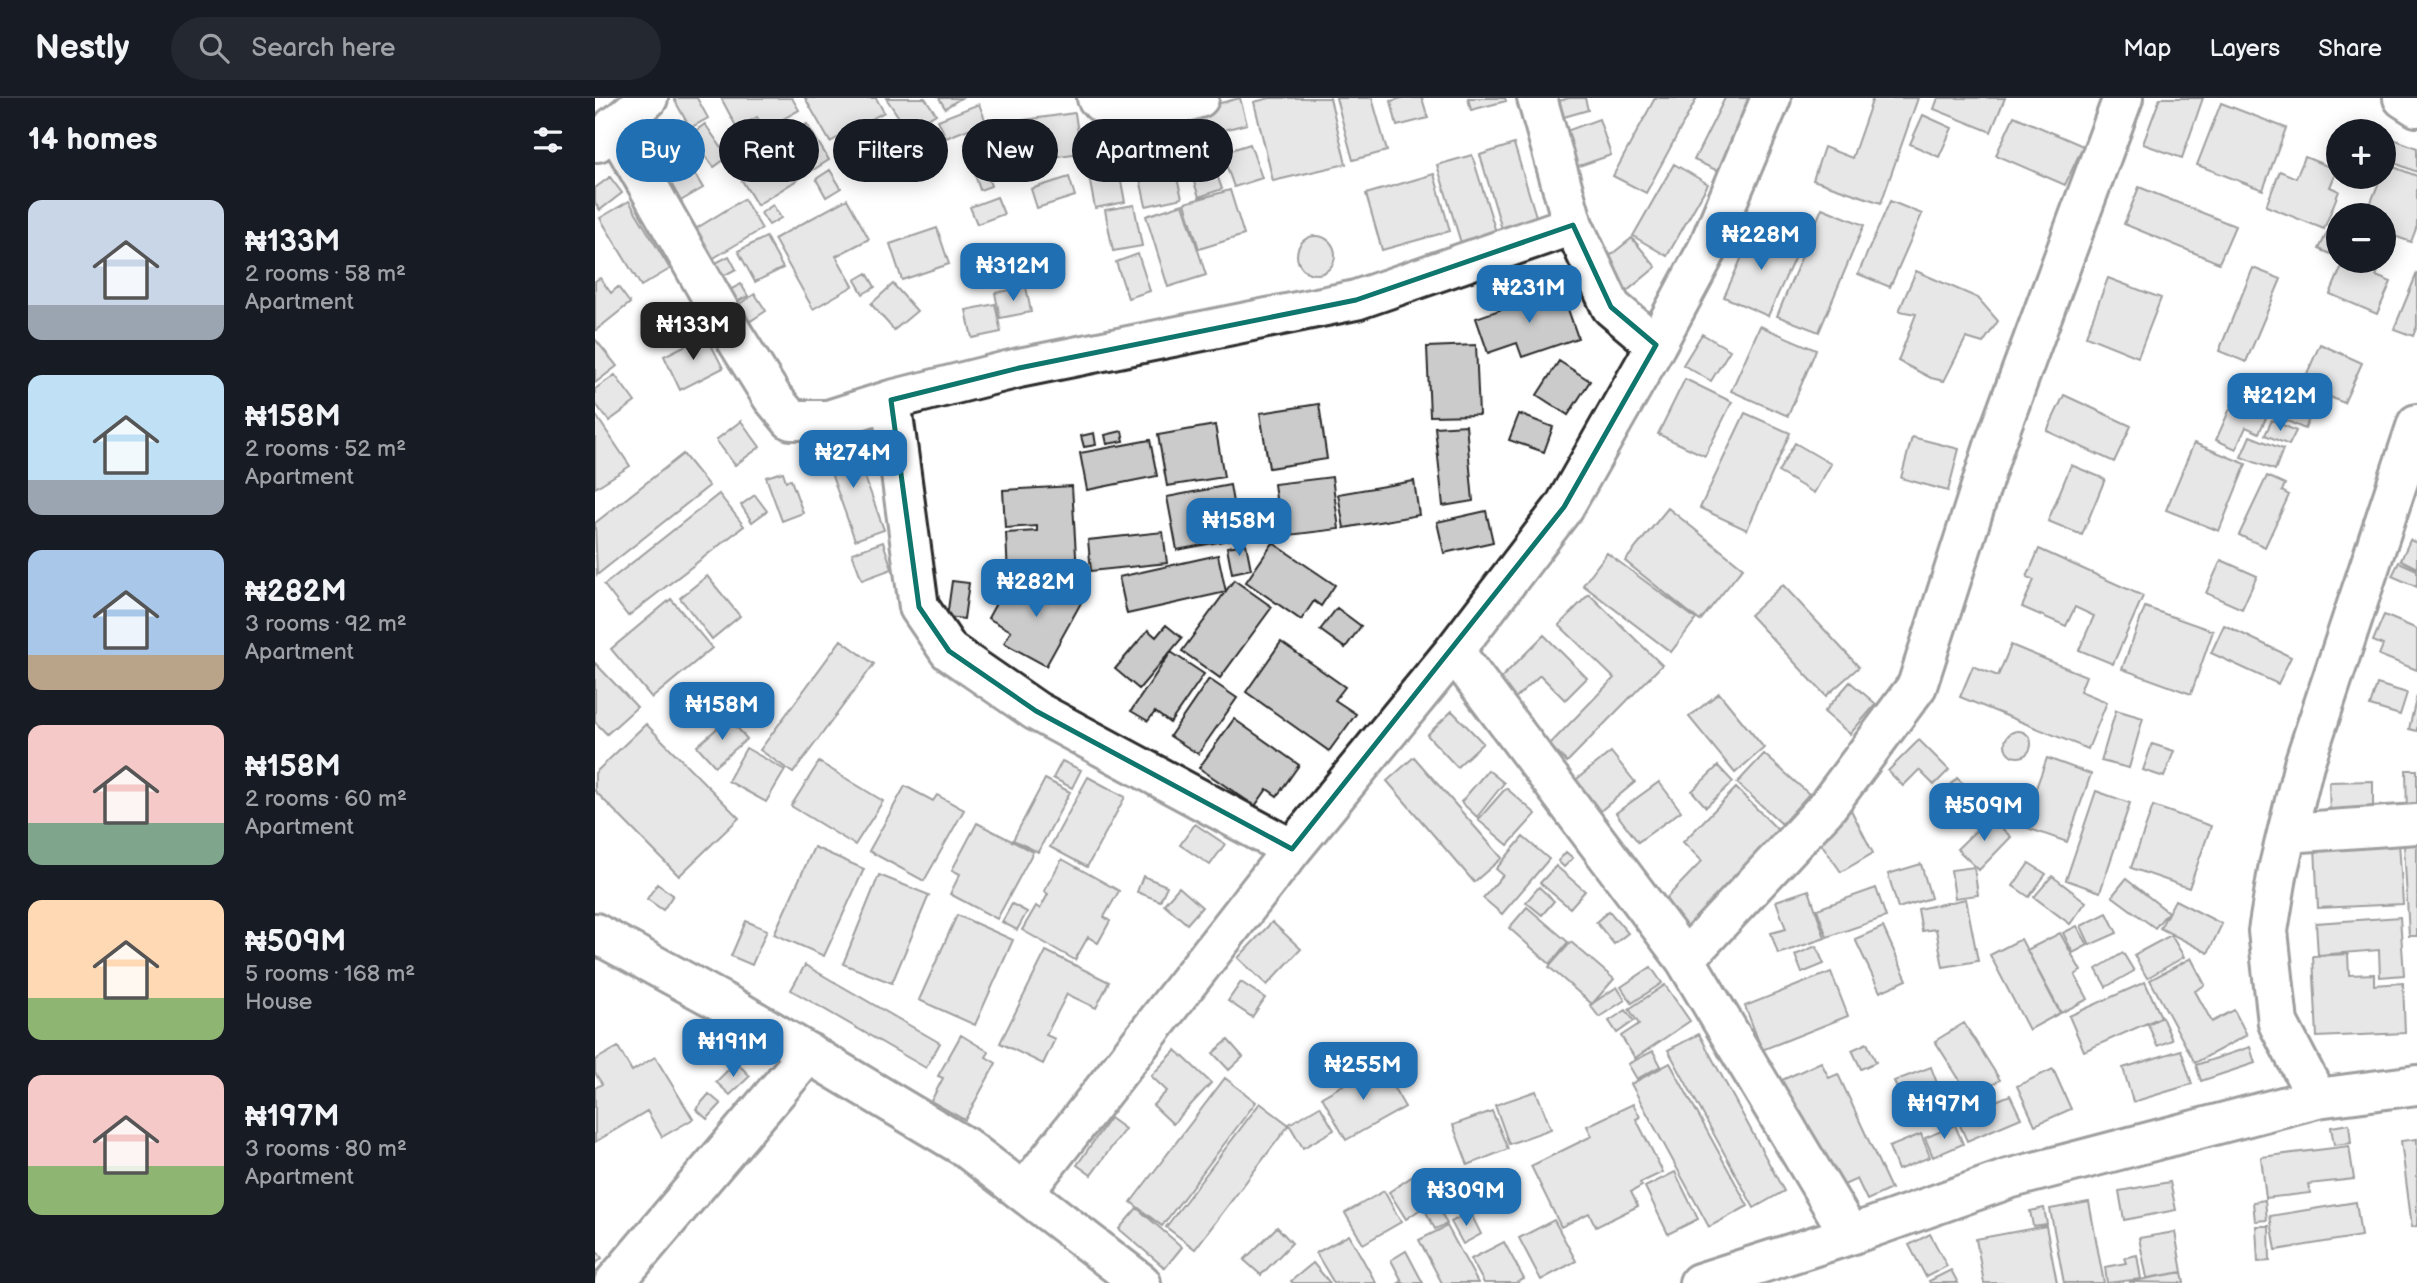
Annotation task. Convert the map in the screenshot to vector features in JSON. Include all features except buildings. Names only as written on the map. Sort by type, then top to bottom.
[{"type":"street","points":[[648,98],[605,135],[772,397],[791,420],[828,420],[891,400],[1019,368],[1356,300],[1573,225]]},
{"type":"street","points":[[1097,98],[1105,108],[1137,115],[1199,98]]},
{"type":"street","points":[[1537,98],[1573,225],[1611,307],[1656,345]]},
{"type":"street","points":[[1024,1192],[1292,849],[1454,651],[1565,507],[1707,250],[1771,98]]},
{"type":"street","points":[[1685,959],[1826,808],[1917,685],[1995,443],[2123,98]]},
{"type":"street","points":[[2403,98],[2417,107]]},
{"type":"street","points":[[891,400],[919,607],[949,652],[1036,710],[1292,849]]},
{"type":"street","points":[[2317,1098],[2278,1023],[2268,932],[2278,870],[2304,764],[2417,424]]},
{"type":"street","points":[[1454,651],[1685,959],[1850,1235]]},
{"type":"street","points":[[2287,833],[2417,824]]},
{"type":"street","points":[[595,933],[731,1007],[965,1147],[1141,1283]]},
{"type":"street","points":[[614,1283],[809,1054]]},
{"type":"street","points":[[1699,1283],[1850,1235],[2008,1179],[2317,1098],[2417,1085]]},
{"type":"highlighted area","points":[[1573,225],[1611,307],[1656,345],[1564,507],[1292,849],[1036,711],[949,651],[919,607],[891,400],[1019,368],[1356,300]]}]
